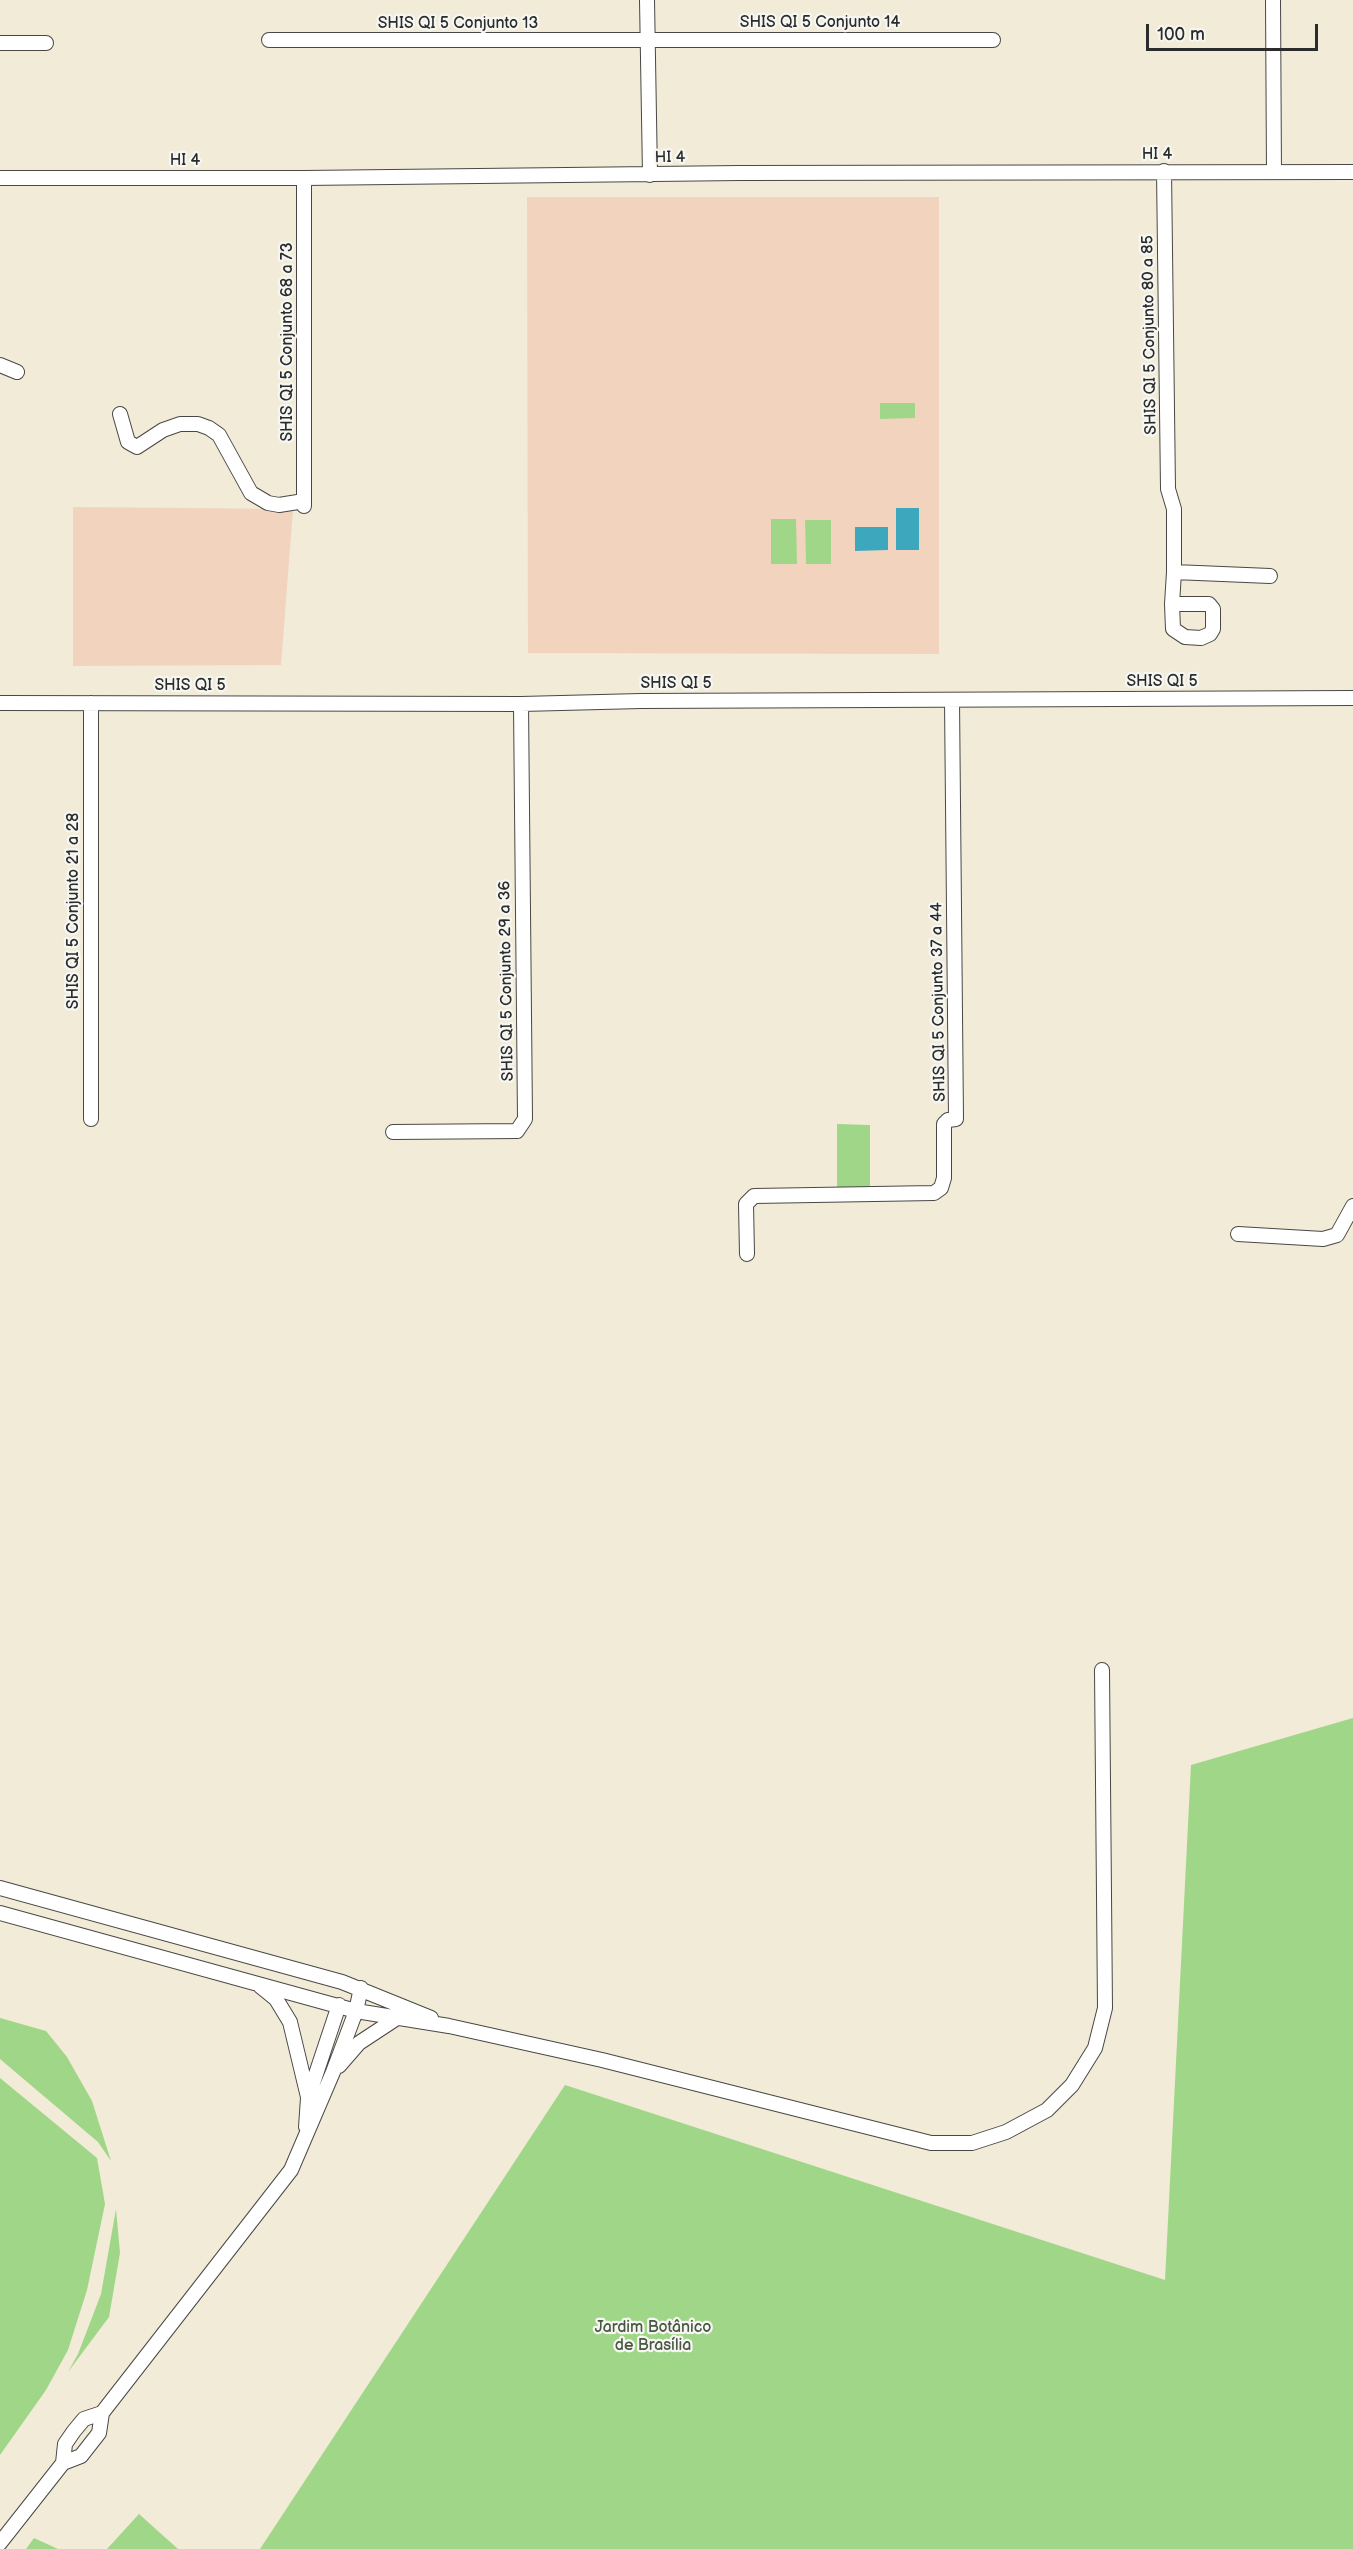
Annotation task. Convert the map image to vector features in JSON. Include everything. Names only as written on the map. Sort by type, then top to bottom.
[{"type":"street","points":[[647,0],[650,175]]},
{"type":"street","points":[[1273,0],[1274,172]]},
{"type":"street","name":"SHIS QI 5 Conjunto 13","points":[[269,40],[648,40]]},
{"type":"street","name":"SHIS QI 5 Conjunto 14","points":[[648,40],[993,40]]},
{"type":"street","points":[[0,43],[46,43]]},
{"type":"street","name":"HI 4","points":[[0,177],[304,178],[1349,170]]},
{"type":"street","name":"SHIS QI 5 Conjunto 80 a 85","points":[[1164,171],[1168,489],[1174,509],[1172,604]]},
{"type":"street","name":"SHIS QI 5 Conjunto 68 a 73","points":[[120,414],[128,442],[137,447],[163,430],[180,424],[198,424],[209,429],[219,435],[251,493],[268,503],[279,505],[304,503],[304,178]]},
{"type":"street","points":[[0,364],[17,372]]},
{"type":"street","points":[[1174,572],[1270,576]]},
{"type":"street","name":"SHIS QI 5","points":[[0,703],[521,704],[641,701],[1353,698]]},
{"type":"street","name":"SHIS QI 5 Conjunto 37 a 44","points":[[747,1254],[746,1204],[754,1196],[934,1193],[941,1188],[944,1178],[944,1124],[948,1120],[956,1119],[952,700]]},
{"type":"street","name":"SHIS QI 5 Conjunto 21 a 28","points":[[91,703],[91,1119]]},
{"type":"street","name":"SHIS QI 5 Conjunto 29 a 36","points":[[393,1132],[517,1131],[525,1119],[521,704]]},
{"type":"street","points":[[1238,1234],[1323,1239],[1337,1235],[1353,1206]]},
{"type":"street","points":[[0,1913],[356,2011],[449,2026],[602,2060],[931,2143],[972,2143],[1006,2132],[1047,2110],[1072,2085],[1095,2048],[1105,2008],[1102,1670]]},
{"type":"street","points":[[0,1888],[360,1988],[449,2026]]},
{"type":"street","points":[[256,1983],[276,1999],[290,2022],[308,2098]]},
{"type":"street","points":[[0,2543],[63,2463],[81,2456],[99,2433],[102,2413],[291,2170],[333,2072],[356,2011],[360,1988]]},
{"type":"street","points":[[304,2142],[308,2098],[339,2005]]},
{"type":"street","points":[[333,2072],[359,2043],[397,2019]]},
{"type":"street","points":[[63,2463],[65,2444],[79,2425],[84,2419],[102,2413]]},
{"type":"shaded area","points":[[527,197],[939,197],[939,654],[528,653]]},
{"type":"shaded area","points":[[73,507],[293,509],[281,665],[73,666]]},
{"type":"green space","points":[[880,403],[915,403],[915,418],[880,419]]},
{"type":"green space","points":[[771,519],[796,519],[797,564],[771,564]]},
{"type":"green space","points":[[805,520],[831,520],[831,564],[806,564]]},
{"type":"green space","points":[[837,1124],[870,1125],[870,1189],[837,1188]]},
{"type":"green space","name":"Jardim Botânico de Brasília","points":[[1353,1718],[1353,2549],[260,2549],[565,2085],[1165,2280],[1191,1765]]},
{"type":"green space","points":[[0,2018],[46,2031],[67,2057],[92,2101],[111,2161],[98,2142],[0,2059]]},
{"type":"green space","points":[[0,2078],[97,2158],[105,2204],[87,2290],[68,2350],[46,2390],[0,2455]]},
{"type":"green space","points":[[116,2209],[120,2253],[109,2317],[68,2372],[78,2354],[101,2294]]},
{"type":"green space","points":[[139,2514],[178,2549],[107,2549]]},
{"type":"green space","points":[[34,2538],[58,2549],[26,2549]]},
{"type":"water","points":[[896,508],[919,508],[919,550],[896,550]]},
{"type":"water","points":[[855,527],[888,527],[888,550],[855,551]]}]
